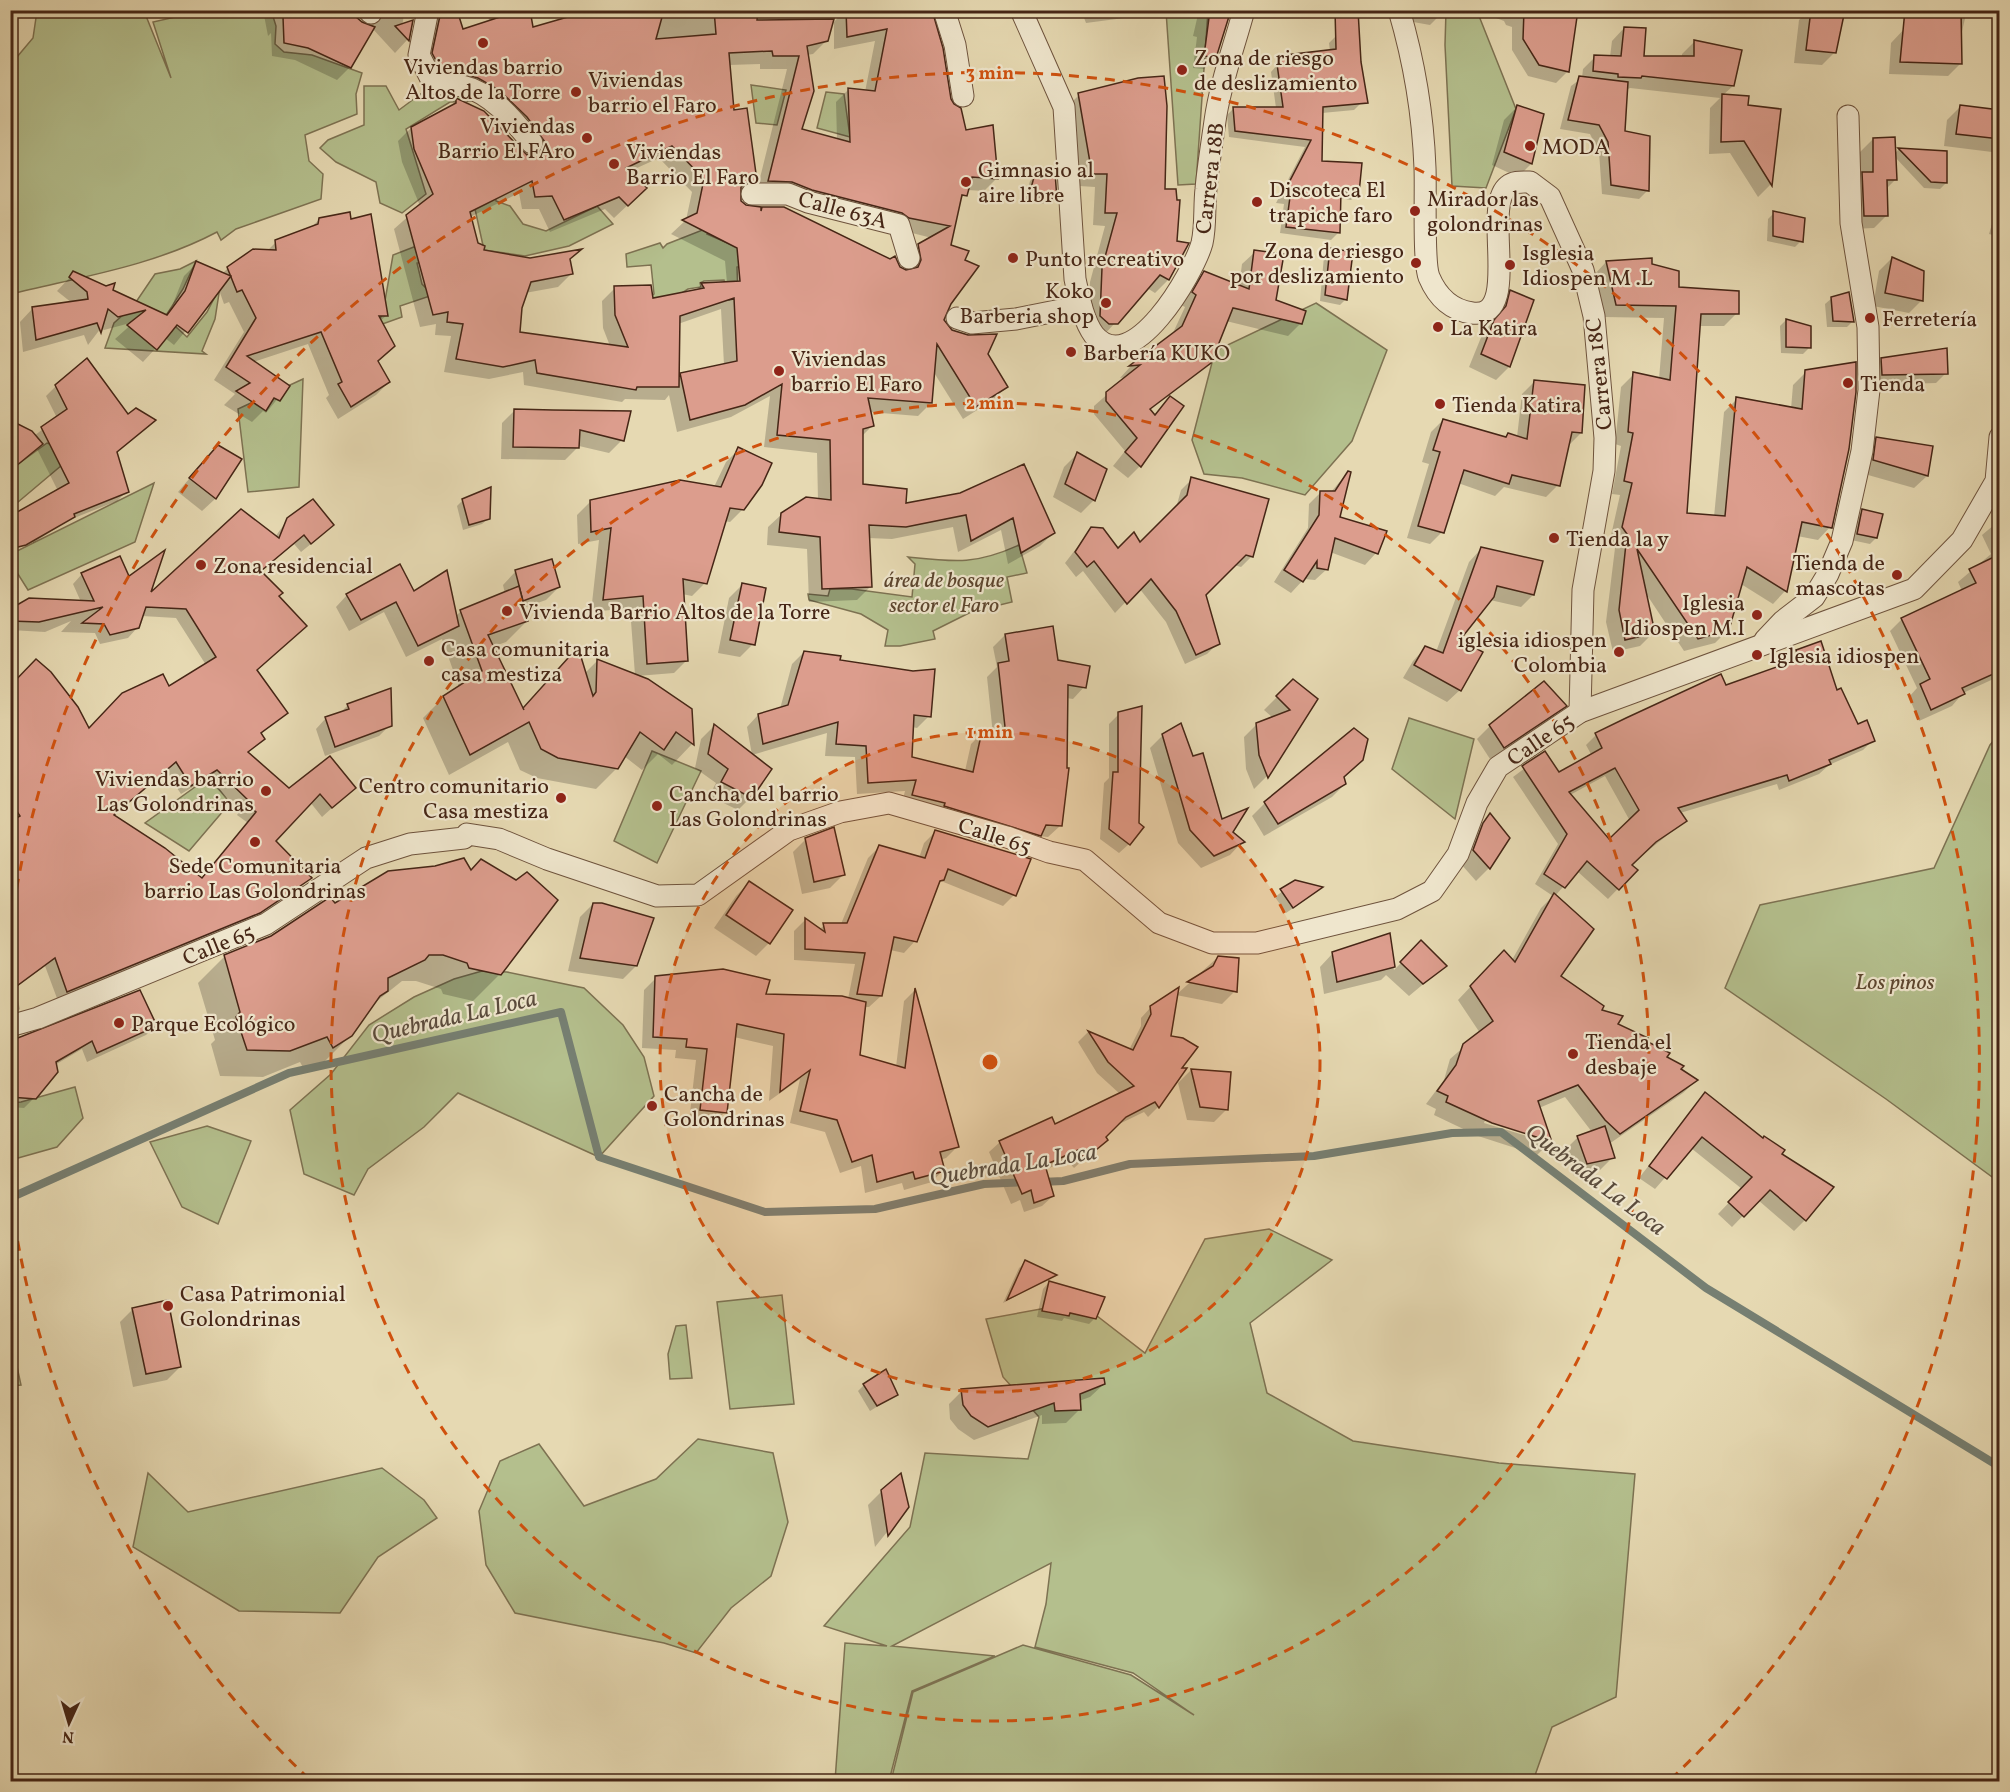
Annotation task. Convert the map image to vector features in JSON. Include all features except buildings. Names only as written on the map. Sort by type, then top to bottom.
[{"type":"street","points":[[428,10],[419,55],[433,82],[476,91],[501,109],[532,143]]},
{"type":"street","points":[[944,10],[955,45],[963,96]]},
{"type":"street","name":"Carrera 18B","points":[[1022,10],[1064,106],[1075,279],[1081,306],[1095,335],[1105,342],[1117,345],[1130,343],[1161,318],[1183,283],[1202,243],[1215,117],[1244,10]]},
{"type":"street","name":"Carrera 18C","points":[[1399,10],[1411,49],[1424,153],[1428,274],[1440,299],[1463,311],[1475,314],[1486,311],[1494,302],[1499,288],[1497,208],[1501,195],[1508,186],[1516,182],[1530,182],[1550,197],[1583,270],[1594,316],[1605,438],[1604,471],[1583,590],[1581,712]]},
{"type":"street","points":[[1761,645],[1783,621],[1814,597],[1828,574],[1842,541],[1862,451],[1869,390],[1868,327],[1851,223],[1848,116]]},
{"type":"street","name":"Calle 63A","points":[[752,194],[788,194],[808,202],[899,225],[909,258]]},
{"type":"street","points":[[957,318],[972,323],[1016,319],[1081,306]]},
{"type":"street","name":"Calle 65","points":[[10,1026],[38,1018],[266,924],[366,858],[410,844],[464,838],[467,834],[499,838],[547,859],[657,896],[698,895],[789,830],[840,812],[888,803],[1007,837],[1049,852],[1085,860],[1160,923],[1212,943],[1257,943],[1397,909],[1432,891],[1458,854],[1477,803],[1498,767],[1581,712],[1914,589],[1962,540],[1996,481],[2000,437]]},
{"type":"green space","points":[[271,10],[276,26],[275,44],[284,52],[312,55],[362,73],[356,94],[357,114],[305,135],[309,161],[323,174],[321,199],[236,229],[221,240],[217,232],[168,254],[142,262],[11,294],[10,71],[17,57],[33,38],[37,11],[144,11],[171,78],[153,22],[202,11]]},
{"type":"green space","points":[[1166,11],[1208,11],[1196,184],[1178,185]]},
{"type":"green space","points":[[1446,11],[1477,11],[1516,109],[1486,188],[1452,186],[1445,45]]},
{"type":"green space","points":[[434,84],[479,101],[450,102],[406,129],[426,194],[402,213],[380,203],[376,182],[336,162],[320,148],[328,140],[364,125],[364,86],[386,86],[399,110]]},
{"type":"green space","points":[[751,85],[786,90],[777,125],[756,123]]},
{"type":"green space","points":[[826,92],[844,94],[850,137],[817,128]]},
{"type":"green space","points":[[494,191],[496,201],[510,206],[523,224],[546,231],[597,206],[613,224],[569,246],[525,256],[484,250],[475,209]]},
{"type":"green space","points":[[710,227],[707,234],[769,261],[737,267],[738,298],[729,300],[724,280],[704,281],[700,283],[701,287],[688,289],[657,309],[649,298],[654,294],[651,265],[627,267],[626,254],[660,243],[663,248],[667,244]]},
{"type":"green space","points":[[419,245],[429,261],[417,263],[422,284],[433,295],[400,306],[402,317],[377,326],[383,312],[393,255]]},
{"type":"green space","points":[[196,261],[183,289],[165,317],[187,337],[207,312],[220,287],[215,319],[202,351],[206,354],[105,348],[114,323],[134,305],[155,274],[180,269]]},
{"type":"green space","points":[[1316,303],[1387,350],[1352,441],[1305,495],[1242,478],[1204,474],[1192,440],[1215,351]]},
{"type":"green space","points":[[303,379],[299,487],[248,492],[238,409]]},
{"type":"green space","points":[[47,443],[75,454],[11,508],[10,470]]},
{"type":"green space","points":[[154,483],[135,542],[28,590],[11,563],[11,554]]},
{"type":"green space","name":"área de bosque sector el Faro","points":[[1019,545],[1027,573],[1007,577],[1012,602],[971,612],[933,631],[935,639],[900,646],[885,646],[888,630],[861,614],[809,600],[808,594],[828,596],[830,589],[852,589],[912,597],[915,564],[908,557],[952,561],[977,559]]},
{"type":"green space","points":[[1409,718],[1474,739],[1455,819],[1392,769]]},
{"type":"green space","name":"Los pinos","points":[[1999,734],[1999,1182],[1886,1099],[1725,988],[1760,905],[1934,868],[1990,745]]},
{"type":"green space","name":"Cancha del barrio Las Golondrinas","points":[[652,751],[701,771],[657,863],[614,841]]},
{"type":"green space","points":[[209,777],[230,803],[189,851],[145,823]]},
{"type":"green space","points":[[482,971],[507,972],[584,988],[623,1025],[644,1057],[654,1096],[599,1157],[458,1093],[424,1127],[368,1169],[354,1195],[304,1174],[290,1110],[331,1074],[369,1025],[414,997],[454,979]]},
{"type":"green space","points":[[75,1087],[83,1118],[57,1147],[11,1160],[11,1103]]},
{"type":"green space","points":[[207,1126],[251,1141],[218,1224],[182,1207],[150,1142]]},
{"type":"green space","points":[[1269,1229],[1332,1260],[1250,1323],[1267,1393],[1353,1441],[1499,1463],[1635,1474],[1616,1697],[1552,1727],[1533,1781],[891,1781],[913,1692],[1023,1645],[1131,1675],[1194,1715],[1133,1673],[1035,1647],[1046,1604],[1051,1563],[892,1646],[995,1656],[912,1691],[889,1781],[835,1781],[845,1643],[887,1646],[824,1626],[910,1527],[925,1453],[1028,1459],[1039,1417],[1003,1377],[986,1319],[1079,1302],[1145,1353],[1205,1239]]},
{"type":"green space","points":[[782,1295],[794,1404],[730,1409],[717,1302]]},
{"type":"green space","points":[[686,1325],[692,1378],[670,1379],[668,1354],[676,1326]]},
{"type":"green space","points":[[11,1339],[21,1385],[11,1386]]},
{"type":"green space","points":[[698,1439],[773,1453],[788,1522],[771,1576],[731,1608],[696,1653],[664,1643],[515,1613],[486,1565],[479,1511],[500,1461],[539,1444],[584,1506],[656,1479]]},
{"type":"green space","points":[[382,1468],[424,1500],[437,1518],[378,1557],[340,1613],[239,1611],[133,1547],[148,1473],[188,1512]]},
{"type":"waterway","name":"Quebrada La Loca","points":[[10,1198],[289,1073],[561,1012],[599,1157],[765,1212],[875,1209],[984,1184],[1028,1182]]},
{"type":"waterway","name":"Quebrada La Loca","points":[[1041,1182],[1063,1181],[1130,1164],[1314,1156],[1452,1133],[1501,1132],[1706,1288],[2000,1467]]},
{"type":"place","name":"Viviendas barrio Altos de la Torre","points":[[483,43]]},
{"type":"place","name":"Zona de riesgo de deslizamiento","points":[[1182,70]]},
{"type":"place","name":"Viviendas barrio el Faro","points":[[576,92]]},
{"type":"place","name":"Viviendas Barrio El FAro","points":[[587,138]]},
{"type":"place","name":"MODA","points":[[1530,146]]},
{"type":"place","name":"Viviendas Barrio El Faro","points":[[614,164]]},
{"type":"place","name":"Gimnasio al aire libre","points":[[966,182]]},
{"type":"place","name":"Discoteca El trapiche faro","points":[[1257,202]]},
{"type":"place","name":"Mirador las golondrinas","points":[[1415,211]]},
{"type":"place","name":"Punto recreativo","points":[[1013,258]]},
{"type":"place","name":"Zona de riesgo por deslizamiento","points":[[1416,263]]},
{"type":"place","name":"Isglesia Idiospen M .L","points":[[1510,265]]},
{"type":"place","name":"Koko Barberia shop","points":[[1106,303]]},
{"type":"place","name":"Ferretería","points":[[1870,318]]},
{"type":"place","name":"La Katira","points":[[1438,327]]},
{"type":"place","name":"Barbería KUKO","points":[[1071,352]]},
{"type":"place","name":"Viviendas barrio El Faro","points":[[779,371]]},
{"type":"place","name":"Tienda","points":[[1848,383]]},
{"type":"place","name":"Tienda Katira","points":[[1440,404]]},
{"type":"place","name":"Tienda la y","points":[[1554,538]]},
{"type":"place","name":"Zona residencial","points":[[201,565]]},
{"type":"place","name":"Tienda de mascotas","points":[[1897,575]]},
{"type":"place","name":"Vivienda Barrio Altos de la Torre","points":[[507,611]]},
{"type":"place","name":"Iglesia Idiospen M.I","points":[[1757,615]]},
{"type":"place","name":"iglesia idiospen Colombia","points":[[1619,652]]},
{"type":"place","name":"Iglesia idiospen","points":[[1757,655]]},
{"type":"place","name":"Casa comunitaria casa mestiza","points":[[429,661]]},
{"type":"place","name":"Viviendas barrio Las Golondrinas","points":[[266,791]]},
{"type":"place","name":"Centro comunitario Casa mestiza","points":[[561,798]]},
{"type":"place","name":"Cancha del barrio Las Golondrinas","points":[[657,806]]},
{"type":"place","name":"Sede Comunitaria barrio Las Golondrinas","points":[[255,842]]},
{"type":"place","name":"Parque Ecológico","points":[[119,1023]]},
{"type":"place","name":"Tienda el desbaje","points":[[1573,1054]]},
{"type":"place","name":"Cancha de Golondrinas","points":[[652,1106]]},
{"type":"place","name":"Casa Patrimonial Golondrinas","points":[[168,1306]]}]
